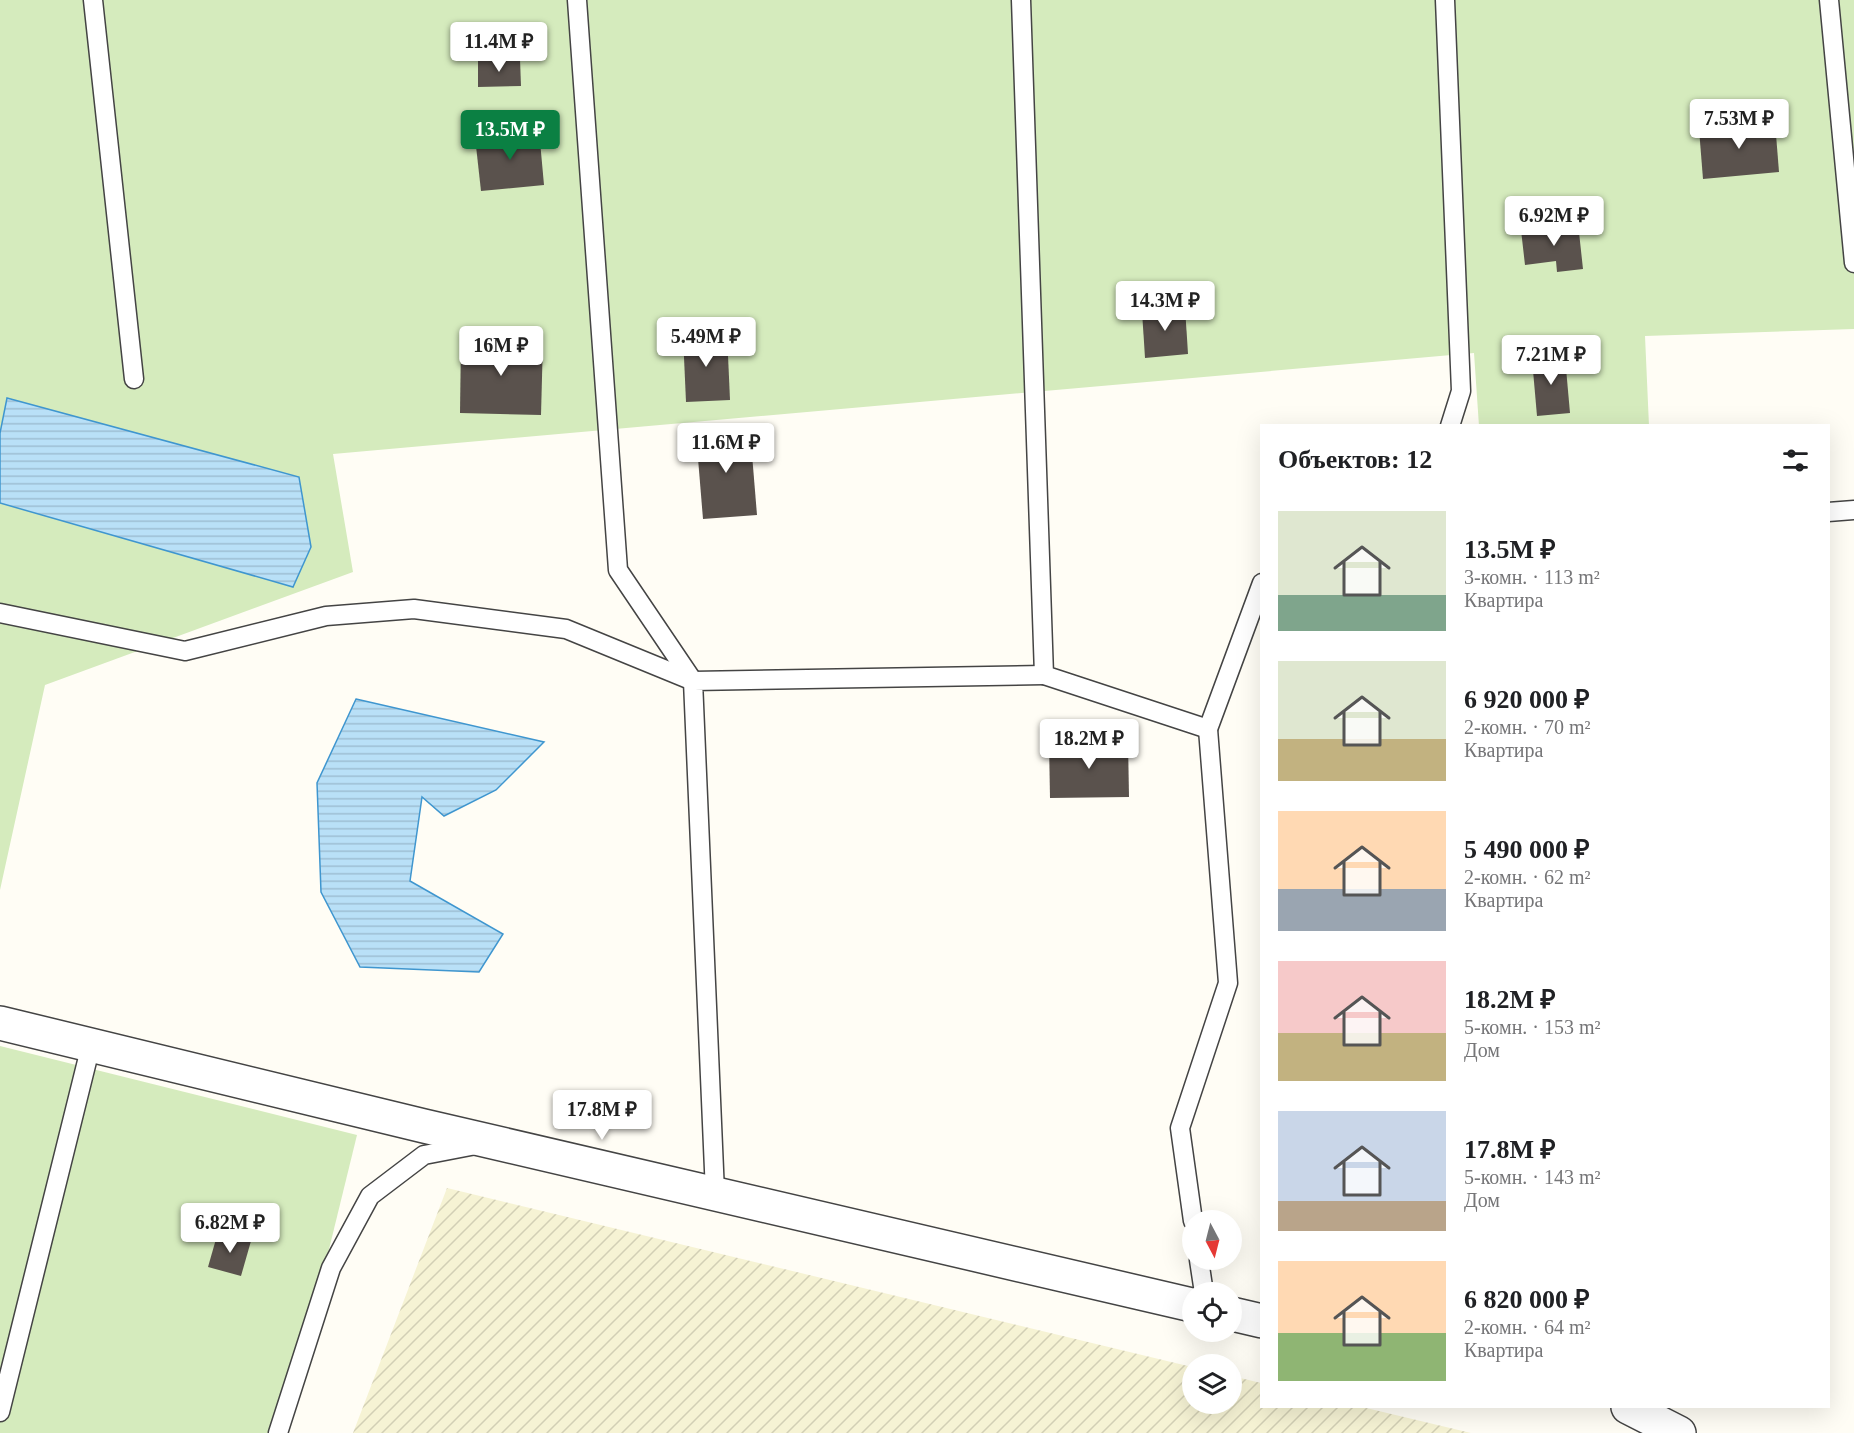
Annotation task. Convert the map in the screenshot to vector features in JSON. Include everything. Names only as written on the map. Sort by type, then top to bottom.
[{"type":"street","points":[[0,1023],[490,1142],[1182,1303]]},
{"type":"street","points":[[1242,1316],[1260,1321]]},
{"type":"street","points":[[1630,1408],[1679,1433]]},
{"type":"lane","points":[[93,0],[134,379]]},
{"type":"lane","points":[[577,0],[618,570],[693,681],[715,1193]]},
{"type":"lane","points":[[1021,0],[1044,675]]},
{"type":"lane","points":[[1445,0],[1461,391],[1451,424]]},
{"type":"lane","points":[[1828,0],[1854,263]]},
{"type":"lane","points":[[1830,512],[1854,510]]},
{"type":"lane","points":[[1191,1210],[1180,1128],[1228,983],[1208,729],[1260,588]]},
{"type":"lane","points":[[0,613],[185,651],[326,616],[414,609],[566,629],[693,681],[1044,675],[1208,729]]},
{"type":"lane","points":[[0,1412],[91,1045]]},
{"type":"lane","points":[[278,1433],[331,1268],[370,1196],[424,1155],[490,1142]]},
{"type":"shaded area","points":[[447,1188],[1182,1365],[1182,1414],[1242,1414],[1242,1378],[1260,1383],[1260,1408],[1366,1408],[1471,1433],[353,1433]]},
{"type":"green space","points":[[0,0],[1854,0],[1854,329],[1645,336],[1649,424],[1479,424],[1474,353],[333,454],[353,572],[45,685],[0,890]]},
{"type":"green space","points":[[0,1046],[357,1135],[284,1433],[0,1433]]},
{"type":"water","points":[[7,398],[299,477],[311,547],[293,587],[0,503],[0,433]]},
{"type":"water","points":[[356,699],[544,742],[496,790],[444,816],[422,797],[410,881],[503,934],[479,972],[360,967],[321,892],[317,783]]},
{"type":"building","points":[[520,59],[521,86],[478,87],[478,61]]},
{"type":"building","points":[[1775,122],[1779,172],[1703,179],[1699,129]]},
{"type":"building","points":[[539,130],[544,185],[481,191],[475,137]]},
{"type":"building","points":[[1578,223],[1583,269],[1557,272],[1556,261],[1525,265],[1521,230]]},
{"type":"building","points":[[1185,307],[1188,354],[1145,358],[1142,311]]},
{"type":"building","points":[[727,333],[730,400],[686,402],[683,335]]},
{"type":"building","points":[[461,339],[543,340],[541,415],[460,413]]},
{"type":"building","points":[[1565,357],[1570,413],[1537,416],[1532,359]]},
{"type":"building","points":[[750,430],[757,515],[703,519],[696,434]]},
{"type":"building","points":[[1128,741],[1129,797],[1050,798],[1049,742]]},
{"type":"building","points":[[218,1232],[251,1241],[241,1276],[208,1267]]}]
